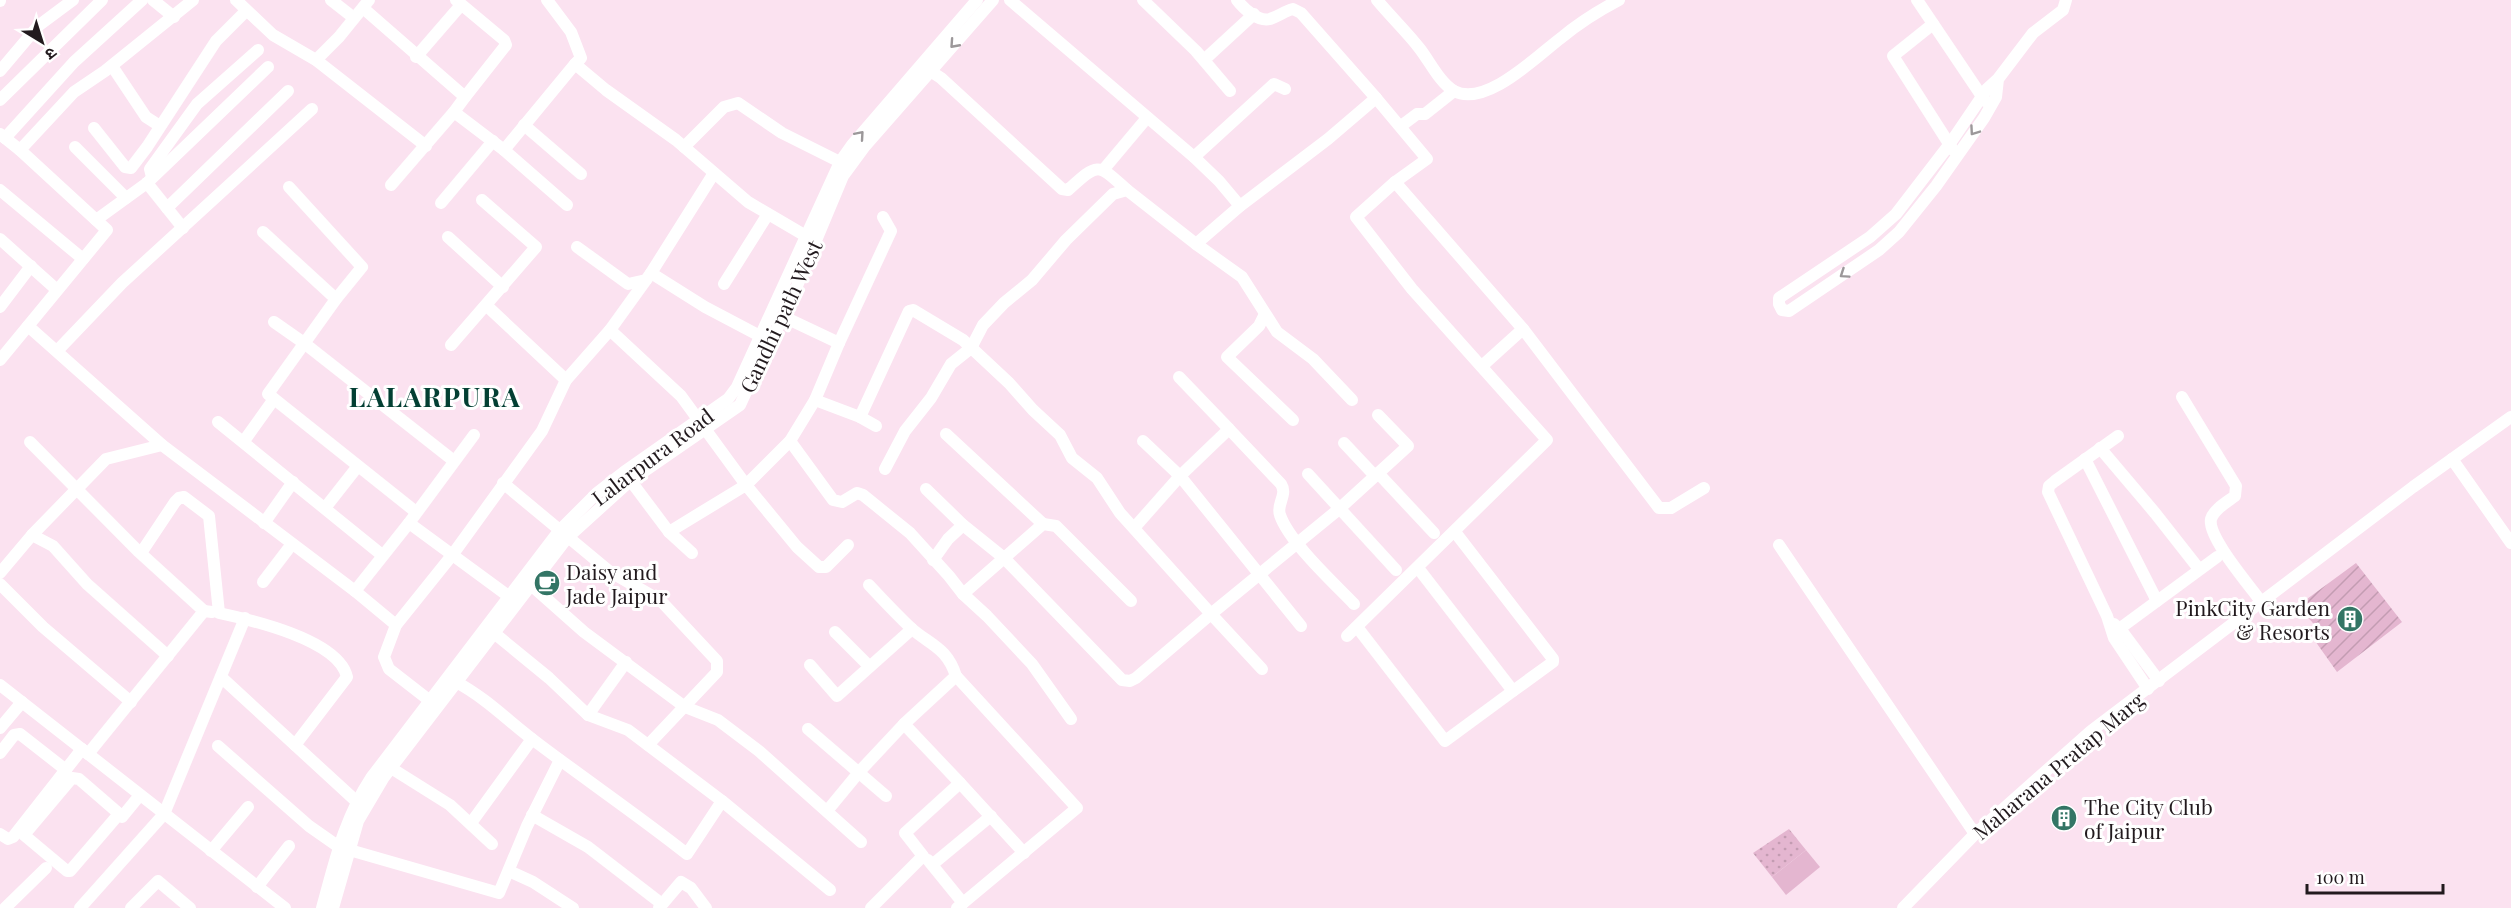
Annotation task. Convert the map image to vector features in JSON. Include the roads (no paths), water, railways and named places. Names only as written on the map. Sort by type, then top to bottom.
[{"type":"street","points":[[0,71],[38,26],[73,0]]},
{"type":"street","points":[[0,100],[102,0]]},
{"type":"street","points":[[0,360],[107,230],[3,136],[74,62],[142,0]]},
{"type":"street","points":[[153,0],[174,17]]},
{"type":"street","points":[[20,150],[74,92],[112,66],[193,0]]},
{"type":"street","points":[[236,0],[273,35],[316,60],[426,146]]},
{"type":"street","points":[[331,0],[354,18]]},
{"type":"street","points":[[504,150],[581,58],[571,32],[547,0]]},
{"type":"street","name":"Gandhi path West","points":[[433,703],[456,682],[490,629],[513,600],[531,585],[563,534],[627,476],[702,425],[740,405],[784,317],[810,238],[843,176],[925,68],[993,0]]},
{"type":"street","points":[[1010,0],[1194,158],[1219,181],[1239,206]]},
{"type":"street","points":[[1143,0],[1204,60],[1230,91]]},
{"type":"street","points":[[1237,0],[1260,19],[1268,19],[1286,10],[1293,9],[1301,13],[1401,126],[1427,159],[1395,182],[1356,217],[1412,289],[1547,440],[1347,636]]},
{"type":"street","points":[[1268,19],[1285,0]]},
{"type":"street","points":[[1377,0],[1454,91],[1467,94],[1506,82],[1559,39],[1588,18],[1619,0]]},
{"type":"street","points":[[1917,0],[1986,102]]},
{"type":"street","points":[[1953,150],[1924,178],[1900,209],[1870,237],[1779,298],[1782,310],[1789,311],[1879,250],[1909,221],[1936,186],[1953,150],[1986,102],[1998,79],[2028,39],[2063,10],[2066,0]]},
{"type":"street","name":"Lalarpura Road","points":[[702,425],[737,387],[810,238],[840,162],[925,68],[975,1]]},
{"type":"street","points":[[391,184],[426,146],[506,45],[504,40],[458,2],[416,57]]},
{"type":"street","points":[[316,60],[339,37],[366,4],[416,57],[465,97]]},
{"type":"street","points":[[94,128],[128,169],[134,165],[216,41],[246,11]]},
{"type":"street","points":[[1204,60],[1254,14]]},
{"type":"street","points":[[1933,24],[1893,56],[1953,150]]},
{"type":"street","points":[[183,228],[149,180],[150,169],[187,116],[258,50]]},
{"type":"street","points":[[576,64],[606,90],[684,147],[748,202],[810,238]]},
{"type":"street","points":[[112,66],[146,117],[160,126]]},
{"type":"street","points":[[96,220],[149,180],[268,67]]},
{"type":"street","points":[[925,68],[1062,189],[1068,190],[1090,170],[1104,169],[1146,119]]},
{"type":"street","points":[[1194,158],[1274,84],[1285,89]]},
{"type":"street","points":[[167,208],[288,91]]},
{"type":"street","points":[[1401,126],[1417,114],[1425,114],[1454,91]]},
{"type":"street","points":[[1196,244],[1239,206],[1320,145],[1376,98]]},
{"type":"street","points":[[684,147],[724,107],[738,103],[782,133],[840,162]]},
{"type":"street","points":[[57,351],[122,283],[312,110]]},
{"type":"street","points":[[454,112],[504,150],[567,205]]},
{"type":"street","points":[[524,125],[581,174]]},
{"type":"street","points":[[441,203],[493,141]]},
{"type":"street","points":[[75,147],[126,198]]},
{"type":"street","points":[[1104,169],[1127,190],[1242,277],[1277,332],[1313,358],[1352,400]]},
{"type":"street","points":[[433,703],[389,669],[384,657],[396,625],[453,554],[542,431],[566,380],[610,330],[649,277],[714,173]]},
{"type":"street","points":[[1924,178],[1936,186]]},
{"type":"street","points":[[1395,182],[1523,329],[1659,508],[1671,508],[1704,488]]},
{"type":"street","points":[[289,187],[363,267],[336,299],[268,394],[416,512]]},
{"type":"street","points":[[0,190],[83,259]]},
{"type":"street","points":[[885,469],[905,431],[931,398],[951,364],[971,348],[983,325],[1004,303],[1032,280],[1066,240],[1113,194],[1127,190]]},
{"type":"street","points":[[452,345],[536,247],[482,200]]},
{"type":"street","points":[[1900,209],[1909,221]]},
{"type":"street","points":[[724,284],[768,214]]},
{"type":"street","points":[[669,532],[746,485],[790,441],[816,400],[838,343],[891,231],[883,217]]},
{"type":"street","points":[[263,232],[336,299]]},
{"type":"street","points":[[448,237],[503,287]]},
{"type":"street","points":[[0,239],[57,290]]},
{"type":"street","points":[[577,247],[628,284],[649,277],[760,336]]},
{"type":"street","points":[[0,307],[31,266]]},
{"type":"street","points":[[487,306],[566,380]]},
{"type":"street","points":[[860,417],[909,311],[913,310],[941,325],[971,348],[1009,383],[1060,435],[1072,458],[1097,478],[1120,513],[1262,669]]},
{"type":"street","points":[[1265,314],[1259,326],[1227,357],[1293,420]]},
{"type":"street","points":[[784,317],[838,343]]},
{"type":"street","points":[[274,322],[454,461]]},
{"type":"street","points":[[28,326],[162,445],[355,591],[396,625]]},
{"type":"street","points":[[1482,366],[1523,329]]},
{"type":"street","points":[[610,330],[681,396],[746,485],[791,540],[819,567],[826,567],[848,545]]},
{"type":"street","points":[[1179,377],[1281,484],[1284,493],[1279,511],[1280,516],[1298,544],[1354,604]]},
{"type":"street","points":[[2182,397],[2236,486],[2235,496],[2211,518],[2214,535],[2262,603]]},
{"type":"street","points":[[244,441],[274,399]]},
{"type":"street","points":[[816,400],[860,417],[876,426]]},
{"type":"street","points":[[926,489],[963,525],[1004,558],[1122,680],[1126,681],[1136,678],[1298,544],[1408,446],[1378,415]]},
{"type":"street","name":"Maharana Pratap Marg","points":[[1903,908],[1976,834],[2091,731],[2511,417]]},
{"type":"street","points":[[218,422],[382,555]]},
{"type":"street","points":[[1134,528],[1180,476],[1229,429]]},
{"type":"street","points":[[946,434],[1043,524],[1056,526],[1131,601]]},
{"type":"street","points":[[355,591],[410,523],[474,435]]},
{"type":"street","points":[[2118,436],[2049,486],[2048,492],[2107,616],[2114,638],[2148,689]]},
{"type":"street","points":[[790,441],[833,500],[842,502],[857,493],[863,495],[910,533],[963,594],[987,615],[1032,664],[1071,719]]},
{"type":"street","points":[[1143,441],[1180,476],[1301,626]]},
{"type":"street","points":[[30,442],[141,554],[204,611],[264,623],[304,638],[341,662],[347,677],[295,745]]},
{"type":"street","points":[[1344,443],[1434,533]]},
{"type":"street","points":[[0,573],[32,535],[106,459],[162,445]]},
{"type":"street","points":[[2100,448],[2199,569]]},
{"type":"street","points":[[2085,459],[2157,601]]},
{"type":"street","points":[[2452,459],[2511,543]]},
{"type":"street","points":[[325,508],[358,466]]},
{"type":"street","points":[[1308,474],[1396,570]]},
{"type":"street","points":[[627,476],[669,532],[692,553]]},
{"type":"street","points":[[264,523],[294,482]]},
{"type":"street","points":[[503,483],[609,571],[661,601],[717,662],[717,672],[648,745]]},
{"type":"street","points":[[141,554],[179,498],[184,497],[196,505],[209,516],[219,614]]},
{"type":"street","points":[[410,523],[513,600],[563,534]]},
{"type":"street","points":[[963,594],[1043,524]]},
{"type":"street","points":[[933,560],[948,539],[963,525]]},
{"type":"street","points":[[1357,627],[1445,741],[1553,662],[1553,659],[1455,532]]},
{"type":"street","points":[[32,535],[53,546],[87,584],[168,656]]},
{"type":"street","points":[[263,582],[292,544]]},
{"type":"street","points":[[1779,545],[1976,834]]},
{"type":"street","points":[[2119,628],[2217,556]]},
{"type":"street","points":[[1418,568],[1513,691]]},
{"type":"street","points":[[0,584],[43,627],[131,702]]},
{"type":"street","points":[[531,585],[584,632],[685,707],[718,720],[784,771],[861,842]]},
{"type":"street","points":[[869,585],[912,629],[951,661],[956,676],[1077,808],[960,906],[928,860],[905,833],[960,783]]},
{"type":"street","points":[[0,834],[8,839],[13,837],[66,770],[131,702],[204,611]]},
{"type":"street","points":[[2107,616],[2119,628],[2159,681]]},
{"type":"street","points":[[80,908],[164,814],[245,618]]},
{"type":"street","points":[[333,908],[356,801],[490,629],[549,678],[588,715],[628,730],[722,801],[830,890]]},
{"type":"street","points":[[810,665],[837,696],[912,629]]},
{"type":"street","points":[[835,632],[869,666]]},
{"type":"street","points":[[588,715],[626,662]]},
{"type":"street","points":[[827,811],[904,724],[956,676]]},
{"type":"street","points":[[221,677],[356,801]]},
{"type":"street","points":[[456,682],[477,693],[532,739],[687,854],[722,801]]},
{"type":"street","points":[[0,685],[285,908]]},
{"type":"street","points":[[0,728],[21,702]]},
{"type":"street","points":[[322,908],[344,849],[358,821],[433,703]]},
{"type":"street","points":[[904,724],[1024,853]]},
{"type":"street","points":[[808,729],[860,771],[886,796]]},
{"type":"street","points":[[0,753],[14,735],[20,734],[66,770]]},
{"type":"street","points":[[471,823],[532,739]]},
{"type":"street","points":[[218,746],[309,826],[344,849],[499,893],[532,814],[560,760]]},
{"type":"street","points":[[390,768],[450,805],[492,844]]},
{"type":"street","points":[[119,814],[75,777],[24,835],[67,871],[70,871],[119,814],[137,793]]},
{"type":"street","points":[[211,851],[248,807]]},
{"type":"street","points":[[532,814],[588,848],[661,906],[681,882],[691,888],[706,908]]},
{"type":"street","points":[[871,908],[928,860],[992,816]]},
{"type":"street","points":[[257,886],[289,846]]},
{"type":"street","points":[[4,908],[46,868]]},
{"type":"street","points":[[509,872],[533,882],[573,908]]},
{"type":"street","points":[[137,906],[158,881],[190,908]]},
{"type":"place","name":"Daisy and Jade Jaipur","points":[[547,583]]},
{"type":"place","name":"PinkCity Garden & Resorts","points":[[2350,619]]},
{"type":"place","name":"The City Club of Jaipur","points":[[2064,818]]},
{"type":"district","name":"LALARPURA","points":[[435,396]]}]
